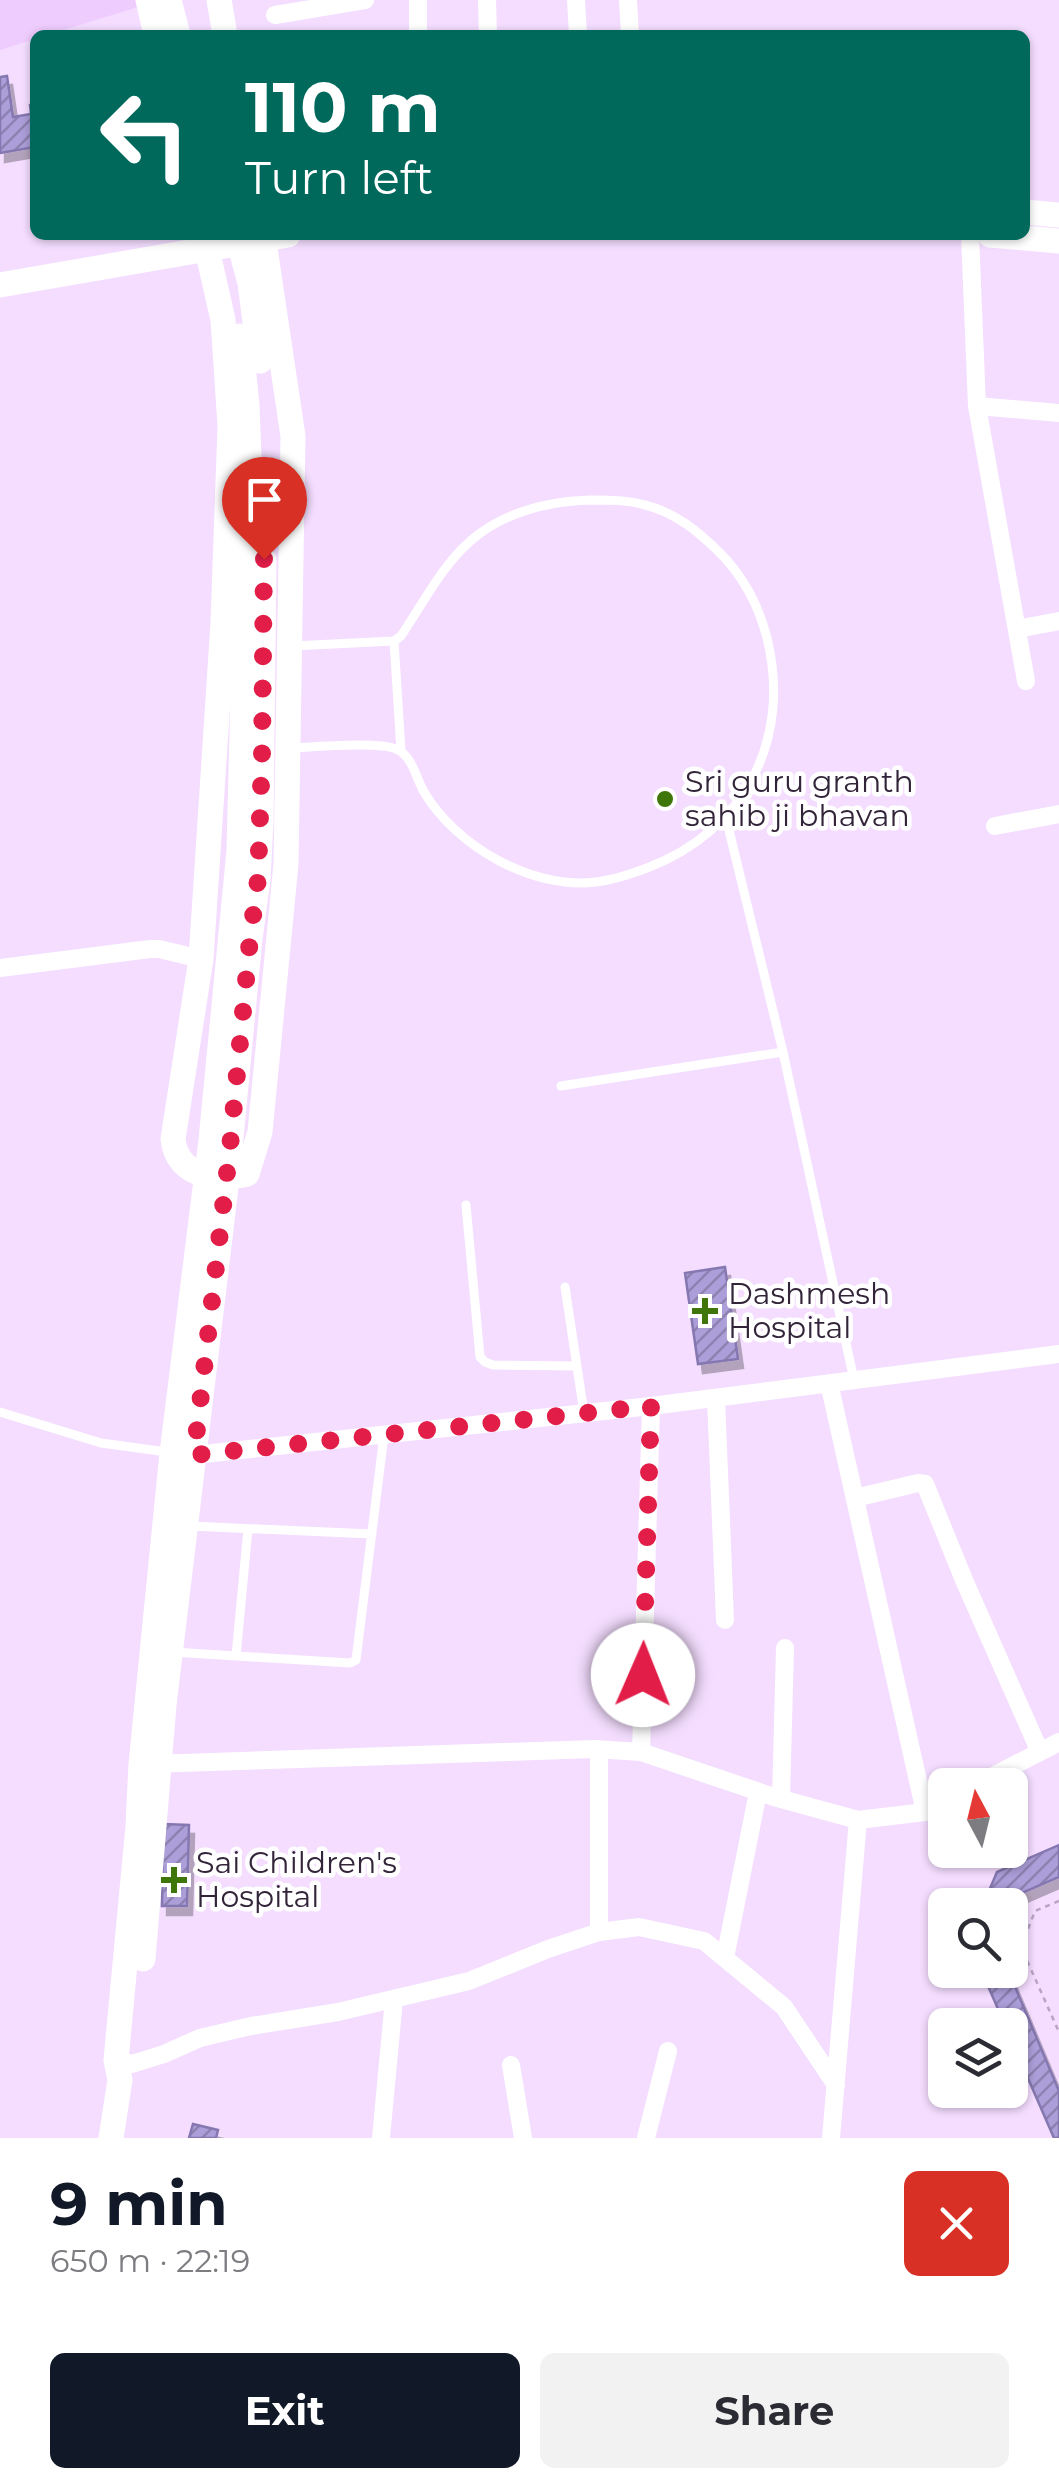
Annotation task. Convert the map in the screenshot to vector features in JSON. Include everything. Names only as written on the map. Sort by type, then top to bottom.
[{"type":"main road","points":[[148,0],[155,30]]},
{"type":"main road","points":[[169,0],[177,30]]},
{"type":"main road","points":[[219,0],[224,30]]},
{"type":"main road","points":[[1030,212],[1059,215]]},
{"type":"main road","points":[[1030,238],[1059,241]]},
{"type":"main road","points":[[238,240],[250,283],[260,364],[264,453],[254,631]]},
{"type":"main road","points":[[211,242],[223,320],[230,426],[222,642],[201,959],[173,1139],[184,1166],[216,1177],[247,1174],[260,1132],[285,876],[293,436],[272,240]]},
{"type":"main road","points":[[111,2138],[123,2068],[183,1454],[216,1177],[258,879],[261,822],[248,405],[236,317],[211,242]]},
{"type":"main road","points":[[0,285],[211,242]]},
{"type":"main road","points":[[151,1764],[185,1526],[183,1454]]},
{"type":"street","points":[[275,15],[365,0]]},
{"type":"street","points":[[418,0],[418,30]]},
{"type":"street","points":[[487,0],[488,30]]},
{"type":"street","points":[[576,0],[578,30]]},
{"type":"street","points":[[628,0],[630,30]]},
{"type":"street","points":[[970,240],[977,406],[1026,681]]},
{"type":"street","points":[[977,406],[1059,412]]},
{"type":"street","points":[[1017,629],[1059,622]]},
{"type":"street","points":[[995,826],[1059,814]]},
{"type":"street","points":[[0,968],[150,948],[201,959]]},
{"type":"street","points":[[183,1454],[651,1406],[1059,1354]]},
{"type":"street","points":[[830,1383],[925,1812]]},
{"type":"street","points":[[716,1398],[725,1620]]},
{"type":"street","points":[[641,1752],[651,1406]]},
{"type":"street","points":[[855,1498],[925,1484],[1040,1752]]},
{"type":"street","points":[[781,1799],[785,1648]]},
{"type":"street","points":[[1009,1768],[1059,1742]]},
{"type":"street","points":[[598,1749],[598,1932]]},
{"type":"street","points":[[151,1764],[598,1749],[641,1752],[758,1792],[858,1820],[928,1810]]},
{"type":"street","points":[[725,1958],[758,1792]]},
{"type":"street","points":[[831,2138],[858,1820]]},
{"type":"street","points":[[123,2068],[200,2038],[338,2012],[469,1981],[598,1932],[640,1927],[704,1941],[784,2007],[836,2085]]},
{"type":"street","points":[[381,2138],[394,1999]]},
{"type":"street","points":[[646,2138],[668,2051]]},
{"type":"street","points":[[511,2065],[524,2138]]},
{"type":"lane","points":[[288,748],[383,746],[401,750],[449,826],[486,855],[560,882],[595,882],[664,862],[690,848],[726,818],[746,791],[765,752],[774,709],[773,662],[763,624],[749,591],[729,561],[677,517],[646,505],[616,500],[545,504],[510,515],[476,536],[450,563],[401,636],[394,640],[290,646]]},
{"type":"lane","points":[[394,640],[401,750]]},
{"type":"lane","points":[[726,818],[783,1052],[854,1380]]},
{"type":"lane","points":[[561,1086],[783,1052]]},
{"type":"lane","points":[[466,1206],[480,1357],[492,1364],[577,1366]]},
{"type":"lane","points":[[565,1287],[584,1413]]},
{"type":"lane","points":[[0,1412],[102,1443],[183,1454]]},
{"type":"lane","points":[[170,1652],[350,1663],[356,1660],[384,1435]]},
{"type":"lane","points":[[185,1526],[372,1534]]},
{"type":"lane","points":[[236,1656],[248,1529]]},
{"type":"path","points":[[1059,1901],[1035,1912],[1021,1947],[1059,2032]]},
{"type":"shaded area","points":[[0,0],[161,0],[63,30],[30,30],[30,41],[0,50]]},
{"type":"building","points":[[7,76],[13,117],[30,114],[30,148],[0,153],[0,77]]},
{"type":"building","points":[[725,1267],[738,1359],[698,1364],[685,1273]]},
{"type":"building","points":[[163,1824],[189,1825],[187,1906],[162,1906]]},
{"type":"building","points":[[1059,1845],[1059,1877],[1028,1890],[990,1888],[997,1872],[1028,1868],[1028,1858]]},
{"type":"building","points":[[989,1988],[1016,1988],[1024,2008],[998,2008]]},
{"type":"building","points":[[1028,2017],[1059,2091],[1059,2138],[1054,2138],[1028,2078]]},
{"type":"building","points":[[193,2124],[218,2130],[216,2138],[189,2138]]},
{"type":"place","name":"Sri guru granth sahib ji bhavan","points":[[665,799]]},
{"type":"place","name":"Dashmesh Hospital","points":[[705,1311]]},
{"type":"place","name":"Sai Children's Hospital","points":[[174,1880]]},
{"type":"route","points":[[264,559],[258,879],[194,1455],[651,1406],[643,1675]]}]
